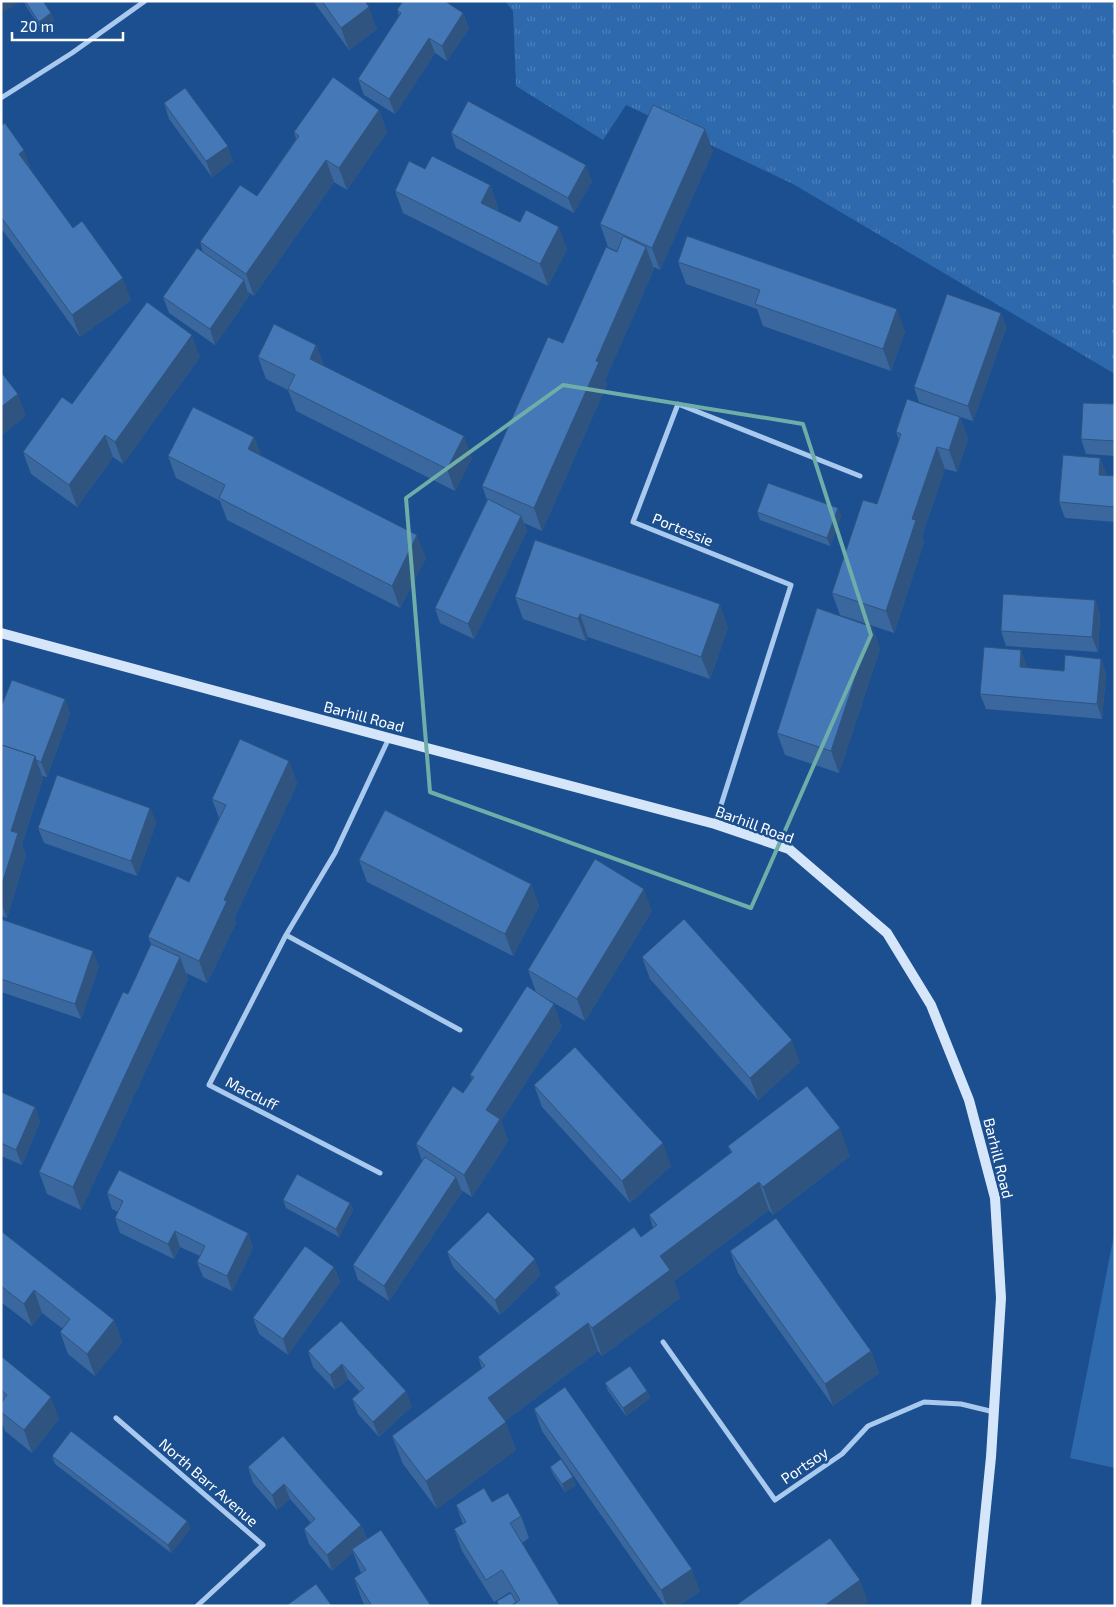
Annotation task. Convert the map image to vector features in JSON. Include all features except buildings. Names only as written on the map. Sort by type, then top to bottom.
[{"type":"street","points":[[1,98],[72,53],[145,1]]},
{"type":"street","name":"Portessie","points":[[715,824],[791,585],[633,522],[678,404],[860,476]]},
{"type":"street","name":"Barhill Road","points":[[1,633],[715,824],[789,849],[887,933],[931,1005],[969,1100],[995,1198],[1001,1298],[994,1412],[976,1606]]},
{"type":"street","name":"Macduff","points":[[380,1173],[209,1085],[286,935],[335,852],[388,738]]},
{"type":"street","points":[[286,935],[460,1030]]},
{"type":"street","name":"Portsoy","points":[[663,1342],[775,1500],[842,1454],[868,1426],[924,1402],[960,1404],[994,1412]]},
{"type":"street","name":"North Barr Avenue","points":[[116,1418],[263,1545],[197,1606]]},
{"type":"highlighted area","points":[[563,385],[803,424],[871,635],[751,908],[430,792],[406,498]]},
{"type":"green space","points":[[505,1],[1115,1],[1115,374],[793,184],[626,105],[603,140],[516,86],[513,11]]},
{"type":"green space","points":[[1115,1230],[1115,1468],[1070,1458]]}]
